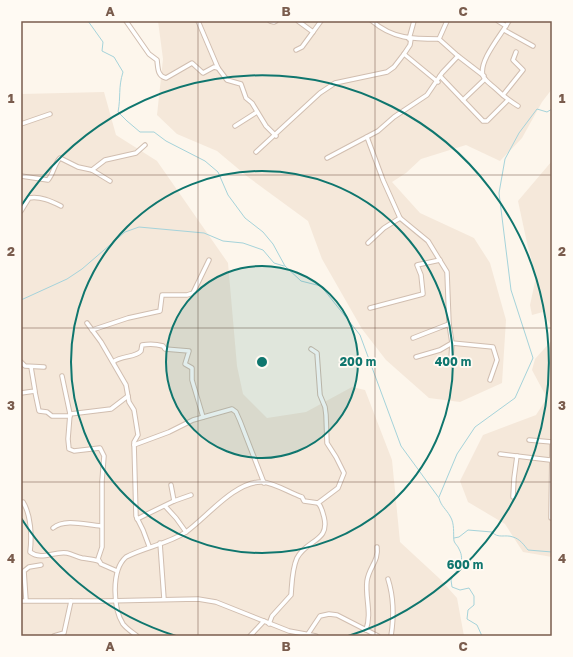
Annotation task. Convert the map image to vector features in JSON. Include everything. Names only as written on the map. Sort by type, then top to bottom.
[{"type":"street","points":[[126,21],[149,54],[157,60],[159,75],[163,78],[166,78],[192,64],[203,73],[214,67],[218,68]]},
{"type":"street","points":[[198,21],[218,68],[227,80],[241,84],[246,98],[252,102],[266,126],[276,136]]},
{"type":"street","points":[[270,21],[276,21]]},
{"type":"street","points":[[298,21],[313,32]]},
{"type":"street","points":[[296,50],[302,47],[321,21]]},
{"type":"street","points":[[372,21],[388,32],[410,39],[439,39],[484,77],[508,100],[518,106]]},
{"type":"street","points":[[256,152],[276,136],[320,93],[335,83],[387,72],[394,67],[410,45],[414,21]]},
{"type":"street","points":[[439,39],[447,21]]},
{"type":"street","points":[[498,21],[505,28],[533,46]]},
{"type":"street","points":[[463,100],[484,77],[483,64],[509,21]]},
{"type":"street","points":[[503,95],[523,70],[513,60],[516,52]]},
{"type":"street","points":[[404,54],[438,82]]},
{"type":"street","points":[[327,158],[367,137],[427,96],[438,82],[440,76],[458,56]]},
{"type":"street","points":[[440,76],[484,121],[487,121],[508,100]]},
{"type":"street","points":[[235,126],[257,112]]},
{"type":"street","points":[[21,124],[50,114]]},
{"type":"street","points":[[367,137],[383,180],[400,218],[428,241],[447,272],[449,324],[452,343],[451,359]]},
{"type":"street","points":[[92,170],[105,160],[136,153],[145,145]]},
{"type":"street","points":[[21,176],[48,180],[53,174],[56,162],[60,158],[78,167],[92,170],[110,181]]},
{"type":"street","points":[[21,211],[29,198],[33,197],[43,198],[61,206]]},
{"type":"street","points":[[368,243],[384,228],[400,218]]},
{"type":"street","points":[[92,330],[128,318],[160,312],[162,295],[187,295],[193,293],[209,260]]},
{"type":"street","points":[[370,308],[423,294],[421,275],[417,265],[440,260]]},
{"type":"street","points":[[87,323],[113,362],[126,385],[128,396],[134,410],[138,435],[134,445],[136,516],[149,546]]},
{"type":"street","points":[[413,338],[449,324]]},
{"type":"street","points":[[416,357],[440,350],[452,343],[493,347],[497,360],[490,380]]},
{"type":"street","points":[[113,362],[119,357],[137,355],[142,349],[142,345],[146,344],[158,345],[165,349],[189,351],[185,364],[192,368],[192,380],[203,417]]},
{"type":"street","points":[[137,636],[123,624],[118,611],[117,571],[120,563],[126,557],[149,546],[186,532],[218,504],[241,489],[257,483],[264,483],[302,497],[304,501],[318,503],[338,488],[344,473],[327,443],[326,415],[325,407],[320,395],[317,353],[311,349]]},
{"type":"street","points":[[21,362],[25,366],[44,367]]},
{"type":"street","points":[[31,366],[39,411],[47,412],[52,416],[111,410],[128,396]]},
{"type":"street","points":[[62,376],[70,415],[68,439],[69,449],[74,451],[100,448],[104,456],[101,526],[102,548],[98,561]]},
{"type":"street","points":[[21,393],[35,392]]},
{"type":"street","points":[[134,445],[152,439],[203,417],[232,409],[236,412],[264,483]]},
{"type":"street","points":[[529,440],[552,442]]},
{"type":"street","points":[[551,518],[550,460],[552,445]]},
{"type":"street","points":[[500,454],[550,460]]},
{"type":"street","points":[[513,497],[517,456]]},
{"type":"street","points":[[171,485],[174,501]]},
{"type":"street","points":[[137,519],[190,495]]},
{"type":"street","points":[[21,503],[23,502],[27,508],[30,528],[30,552],[36,556],[45,556],[51,553],[67,553],[98,561],[101,564],[117,571]]},
{"type":"street","points":[[269,624],[272,616],[291,595],[291,583],[297,559],[313,541],[322,536],[325,531],[326,525],[321,506],[318,503]]},
{"type":"street","points":[[165,506],[186,532]]},
{"type":"street","points":[[53,528],[59,523],[101,526]]},
{"type":"street","points":[[160,543],[164,599]]},
{"type":"street","points":[[366,630],[369,612],[366,583],[368,572],[378,555],[377,547]]},
{"type":"street","points":[[26,600],[24,571],[29,567],[41,565]]},
{"type":"street","points":[[388,579],[392,591],[393,608],[391,636]]},
{"type":"street","points":[[21,601],[117,601],[187,598],[216,602],[297,634],[316,636]]},
{"type":"street","points":[[54,636],[64,633],[71,601]]},
{"type":"street","points":[[308,634],[320,616],[329,614],[378,636]]},
{"type":"street","points":[[250,636],[264,621]]},
{"type":"shaded area","points":[[158,21],[552,21],[552,89],[542,102],[522,138],[500,161],[466,145],[421,159],[406,173],[392,182],[420,213],[474,238],[490,263],[506,320],[502,383],[460,402],[429,398],[386,360],[362,329],[322,259],[308,221],[248,177],[217,151],[177,134],[157,115],[163,59]]},
{"type":"shaded area","points":[[104,92],[116,135],[157,161],[228,263],[237,366],[243,394],[267,418],[306,412],[352,387],[365,390],[392,460],[400,542],[440,579],[457,598],[464,636],[21,636],[21,94]]},
{"type":"shaded area","points":[[552,161],[552,327],[543,312],[532,315],[530,305],[536,277],[518,201]]},
{"type":"shaded area","points":[[552,340],[552,557],[523,552],[505,524],[468,502],[460,481],[483,435],[536,415],[547,398],[532,370],[535,359]]},
{"type":"waterway","points":[[88,21],[103,42],[102,51],[114,57],[123,72],[118,112],[140,132],[154,132],[166,141],[205,161],[218,172],[228,195],[245,218],[263,232],[273,244],[285,266],[301,281],[321,286],[360,335],[401,446],[439,498],[452,519],[454,541],[459,548],[462,558],[460,565],[451,580],[452,587],[460,590],[469,588],[474,596],[474,605],[468,610],[467,619],[477,625],[482,636]]},
{"type":"waterway","points":[[439,497],[457,454],[475,427],[515,398],[533,358],[511,290],[499,193],[505,159],[519,133],[537,109],[547,112],[552,109]]},
{"type":"waterway","points":[[21,300],[67,279],[82,269],[125,232],[139,227],[204,233],[223,241],[243,243],[263,250],[274,263],[284,266]]},
{"type":"waterway","points":[[454,538],[459,537],[468,530],[492,532],[499,536],[510,536],[518,539],[528,550],[552,552]]}]
